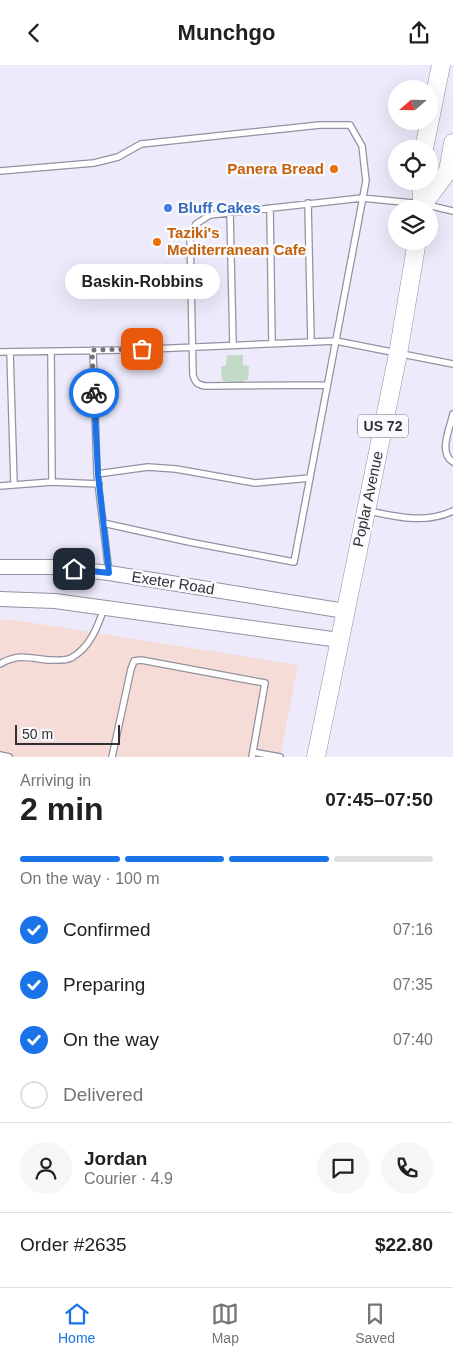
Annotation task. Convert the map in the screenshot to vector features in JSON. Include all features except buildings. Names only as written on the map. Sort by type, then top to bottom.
[{"type":"main road","points":[[426,140],[441,65]]},
{"type":"main road","points":[[427,200],[448,171],[453,143]]},
{"type":"main road","name":"Poplar Avenue","points":[[316,757],[398,354],[415,250]]},
{"type":"street","name":"Exeter Road","points":[[0,567],[57,567],[109,573],[345,611]]},
{"type":"street","points":[[0,599],[55,601],[339,640]]},
{"type":"lane","points":[[0,171],[94,163],[118,157],[141,144],[320,125],[350,125],[362,146],[366,181],[294,562],[189,542],[104,523]]},
{"type":"lane","points":[[327,385],[199,385],[195,381],[192,347],[190,236],[196,224],[210,215],[362,198],[388,202]]},
{"type":"lane","points":[[308,203],[311,342]]},
{"type":"lane","points":[[270,207],[272,343]]},
{"type":"lane","points":[[438,209],[453,211]]},
{"type":"lane","points":[[230,212],[233,345]]},
{"type":"lane","points":[[0,353],[336,341],[453,364]]},
{"type":"lane","points":[[92,350],[98,475],[109,573]]},
{"type":"lane","points":[[51,351],[52,482]]},
{"type":"lane","points":[[10,352],[14,484]]},
{"type":"lane","points":[[453,414],[445,447],[447,457],[453,463]]},
{"type":"lane","points":[[98,475],[148,467],[176,469],[255,483],[310,478]]},
{"type":"lane","points":[[0,486],[52,482],[99,485]]},
{"type":"lane","points":[[366,511],[408,519],[429,519],[453,511]]},
{"type":"lane","points":[[0,664],[22,656],[50,660],[70,659],[84,647],[96,631],[104,608]]},
{"type":"lane","points":[[112,757],[131,669],[134,661],[140,660],[265,683],[252,754],[280,757]]},
{"type":"lane","points":[[0,755],[8,757]]},
{"type":"shaded area","points":[[8,619],[298,665],[280,757],[0,757],[0,620]]},
{"type":"green space","points":[[228,355],[243,355],[243,365],[249,366],[248,379],[235,383],[222,380],[221,367],[226,365]]},
{"type":"way so far","points":[[94,393],[92,350],[142,349]]},
{"type":"place","name":"Panera Bread","points":[[334,169]]},
{"type":"place","name":"Bluff Cakes","points":[[168,208]]},
{"type":"place","name":"Taziki's Mediterranean Cafe","points":[[157,242]]},
{"type":"place","name":"Baskin-Robbins","points":[[142,349]]},
{"type":"route","points":[[74,569],[109,573],[98,475],[94,393]]}]
